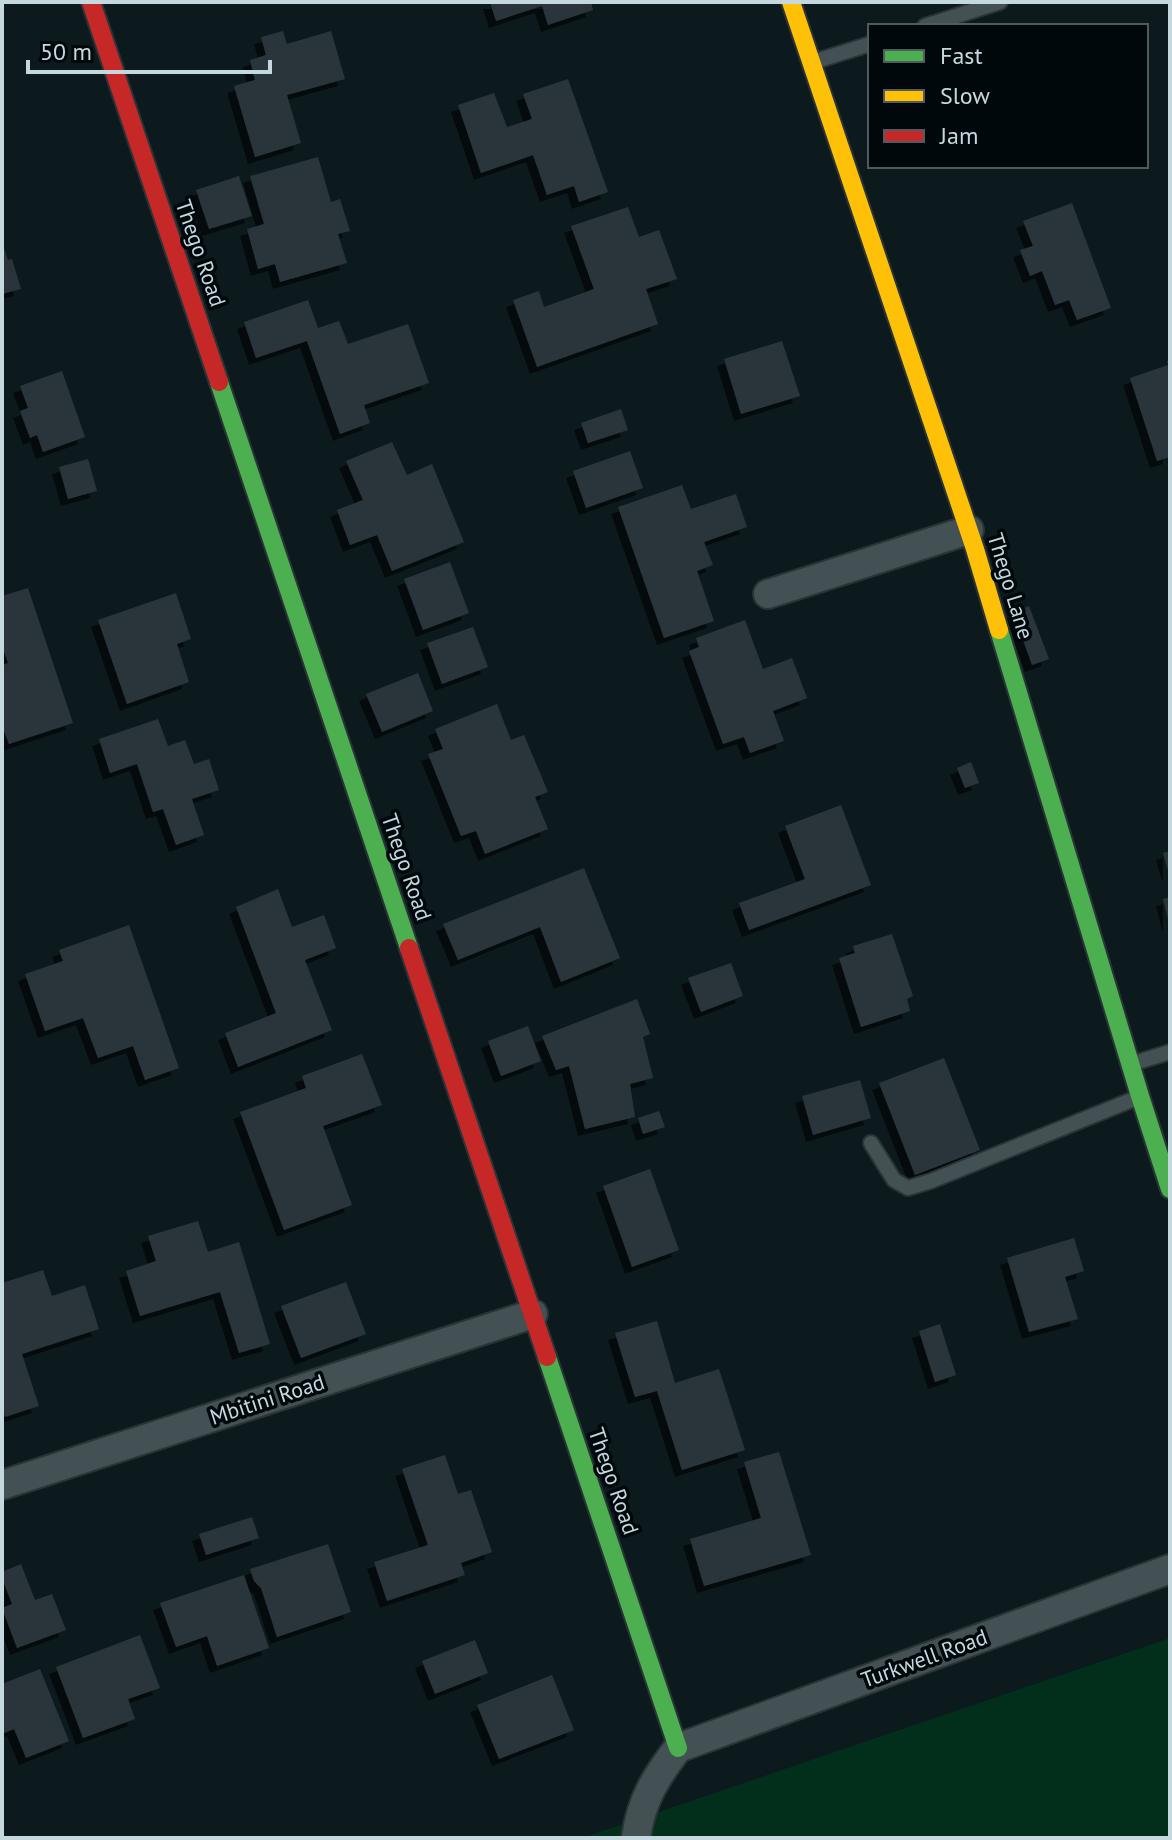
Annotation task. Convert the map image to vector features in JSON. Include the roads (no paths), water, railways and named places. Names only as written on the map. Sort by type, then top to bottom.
[{"type":"street","name":"Thego Lane","points":[[791,2],[969,530],[1170,1189]]},
{"type":"street","name":"Thego Road","points":[[99,4],[678,1748]]},
{"type":"street","points":[[768,594],[969,530]]},
{"type":"street","name":"Mbitini Road","points":[[2,1485],[533,1314]]},
{"type":"street","name":"Turkwell Road","points":[[678,1748],[1170,1569]]},
{"type":"street","points":[[636,1838],[638,1820],[657,1775],[678,1748]]},
{"type":"lane","points":[[931,24],[1000,2]]},
{"type":"lane","points":[[812,62],[868,45]]},
{"type":"lane","points":[[1131,1064],[1170,1052]]},
{"type":"lane","points":[[871,1143],[894,1180],[908,1188],[1140,1096]]}]
